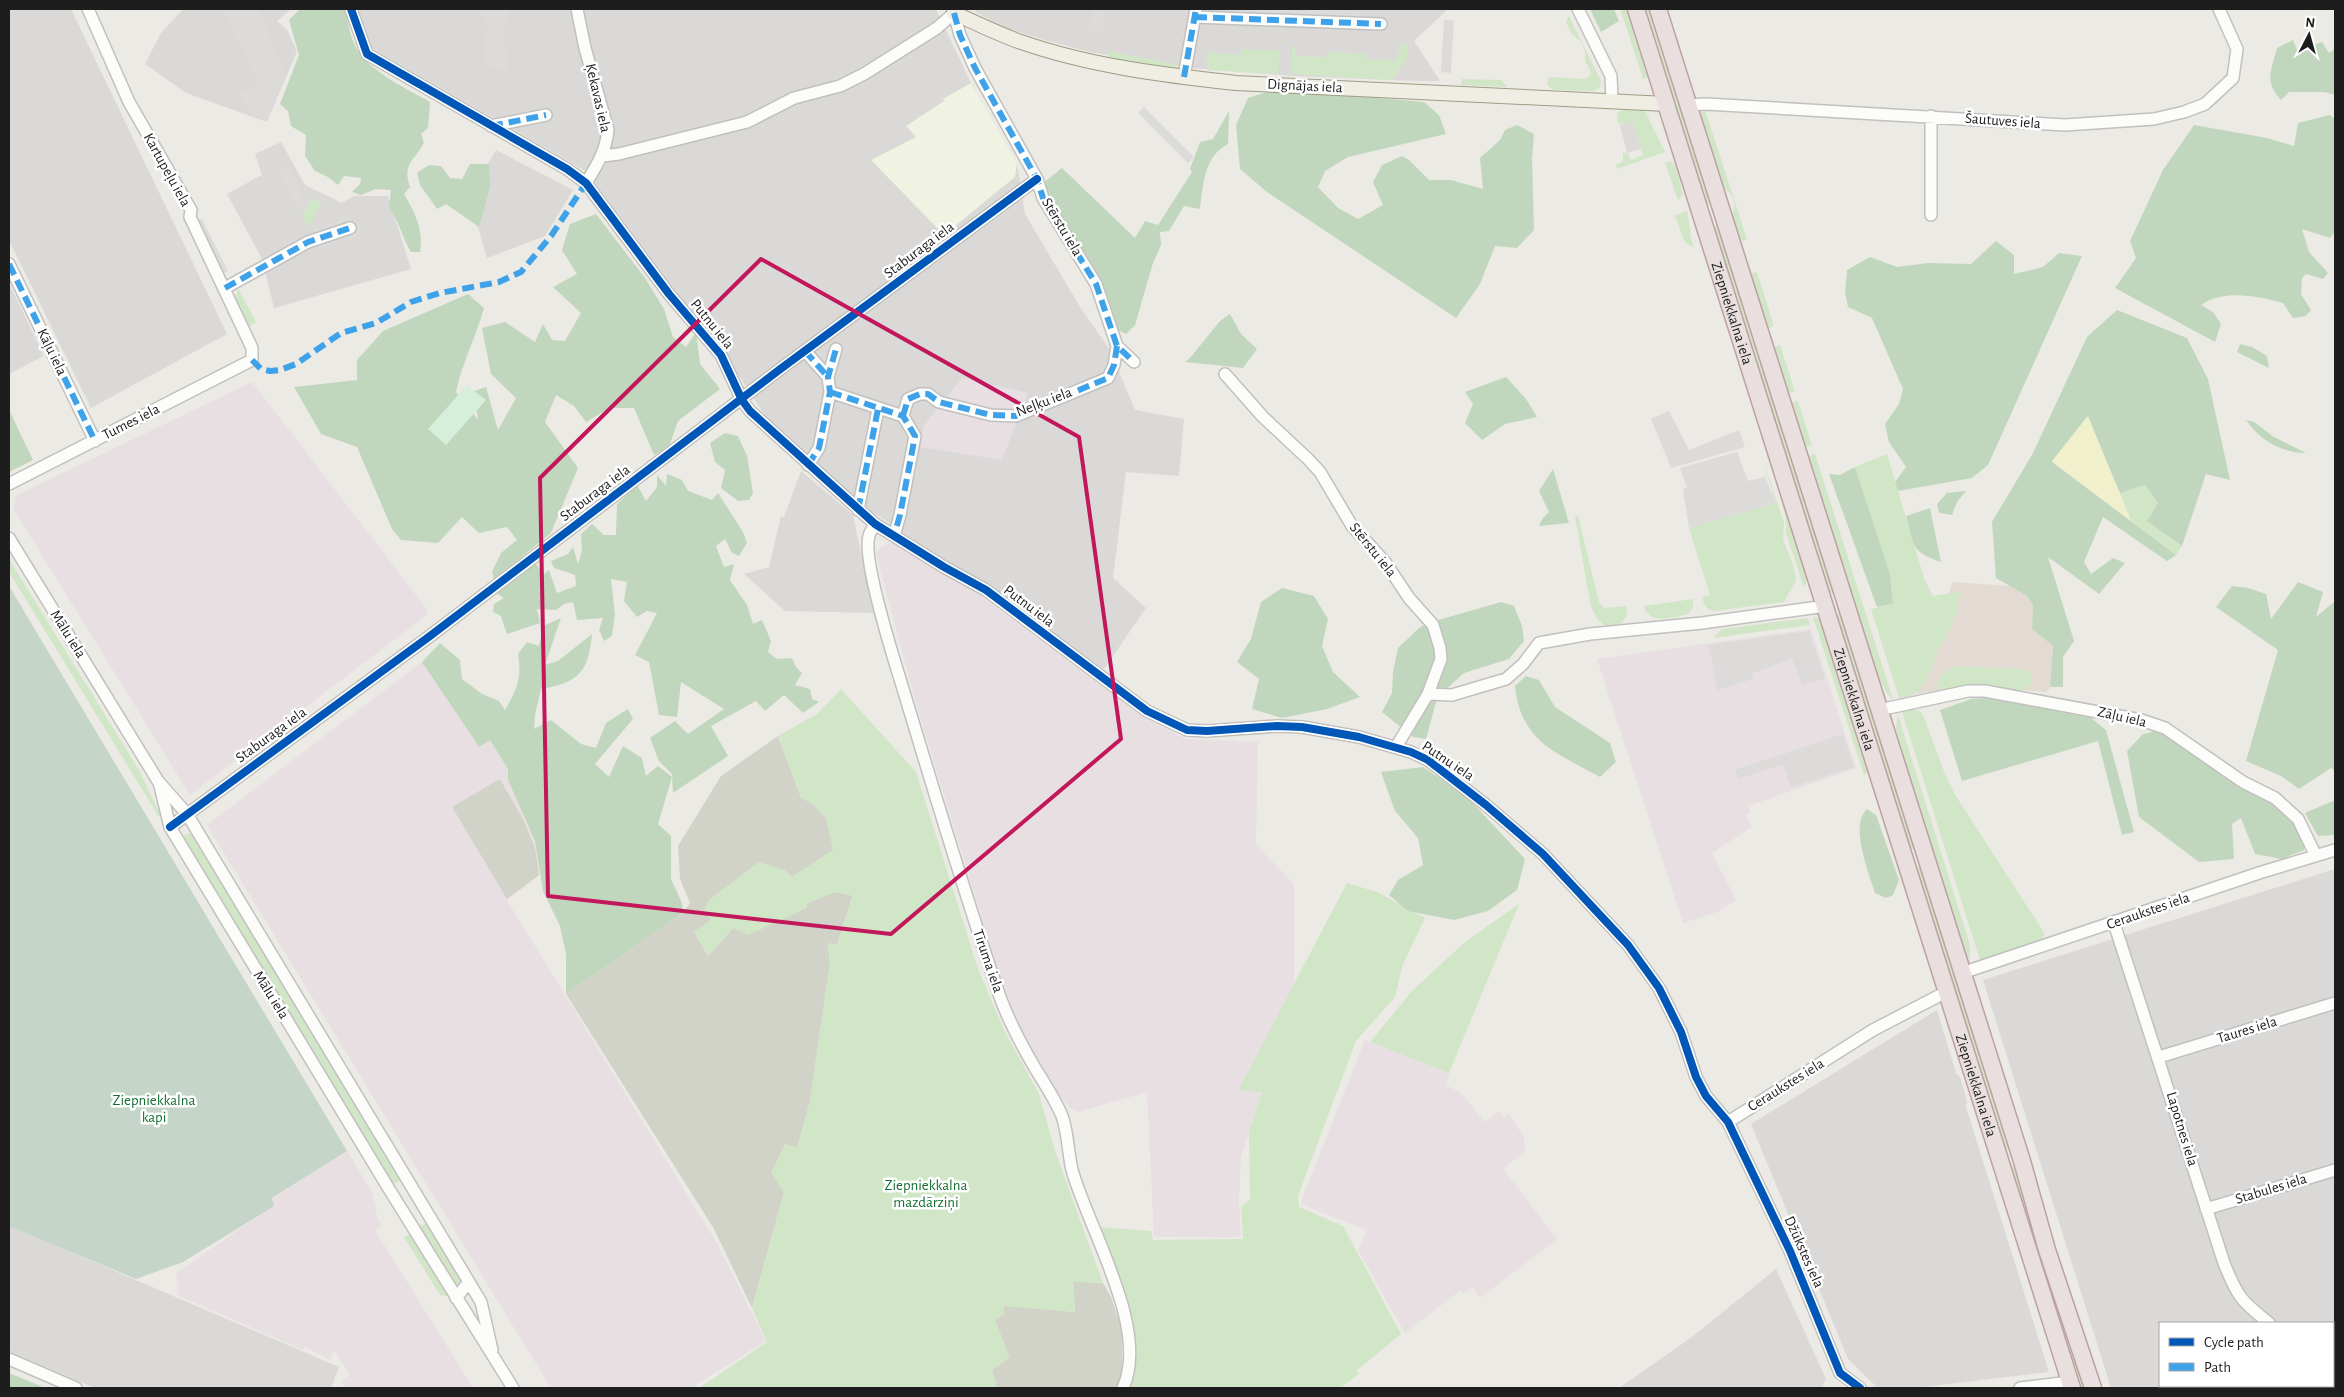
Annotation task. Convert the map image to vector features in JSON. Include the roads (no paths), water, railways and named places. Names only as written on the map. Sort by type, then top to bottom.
[{"type":"highway","name":"Ziepniekkalna iela","points":[[1636,9],[2071,1385]]},
{"type":"highway","name":"Ziepniekkalna iela","points":[[1658,9],[1720,211],[1962,973],[2047,1250],[2093,1388]]},
{"type":"highway","points":[[1703,218],[1712,219],[1720,211]]},
{"type":"highway","points":[[1826,606],[1834,603],[1847,610]]},
{"type":"highway","points":[[1904,855],[1915,859],[1924,852]]},
{"type":"main road","name":"Dignājas iela","points":[[953,10],[1021,42],[1117,67],[1184,77],[1245,83],[1667,104]]},
{"type":"street","name":"Kartupeļu iela","points":[[88,9],[129,102],[191,210],[190,217],[252,348],[252,360]]},
{"type":"street","name":"Putnu iela","points":[[352,9],[366,54],[586,183],[669,294],[721,355],[742,400],[750,411],[875,524],[944,567],[986,590],[1147,711],[1167,722],[1187,730],[1207,731],[1277,726],[1302,727],[1396,746],[1428,760],[1517,829],[1543,854],[1628,945],[1659,988],[1670,1008],[1706,1096],[1728,1122]]},
{"type":"street","name":"Ķekavas iela","points":[[577,9],[585,48],[608,130],[607,144],[586,183]]},
{"type":"street","points":[[1578,9],[1611,76],[1612,100]]},
{"type":"street","name":"Šautuves iela","points":[[1688,105],[1706,104],[2064,125],[2154,119],[2184,112],[2205,104],[2233,78],[2237,48],[2220,9]]},
{"type":"street","points":[[602,156],[619,154],[747,122],[794,98],[840,86],[864,74],[937,28],[953,10]]},
{"type":"street","name":"Stērstu iela","points":[[953,10],[960,35],[975,68],[1037,180],[1043,198],[1096,284],[1118,346],[1134,362]]},
{"type":"street","points":[[1184,77],[1195,13],[1381,24]]},
{"type":"street","points":[[491,126],[546,114]]},
{"type":"street","points":[[1931,116],[1931,214]]},
{"type":"street","name":"Staburaga iela","points":[[170,827],[430,636],[806,351],[1037,180]]},
{"type":"street","points":[[225,288],[308,242],[350,228]]},
{"type":"street","name":"Kāļu iela","points":[[9,264],[95,441]]},
{"type":"street","name":"Neļķu iela","points":[[903,416],[908,399],[920,394],[928,394],[939,402],[991,415],[1016,416],[1108,378],[1118,346]]},
{"type":"street","points":[[808,464],[819,448],[830,392],[828,377],[836,350]]},
{"type":"street","points":[[806,351],[828,377]]},
{"type":"street","name":"Tumes iela","points":[[9,484],[252,360]]},
{"type":"street","name":"Stērstu iela","points":[[1225,374],[1263,416],[1320,472],[1352,526],[1385,562],[1409,598],[1433,625],[1440,648],[1440,658],[1428,694],[1396,746]]},
{"type":"street","points":[[830,392],[903,416],[915,436],[900,515],[894,536]]},
{"type":"street","points":[[858,510],[878,409]]},
{"type":"street","name":"Tīruma iela","points":[[875,524],[868,536],[868,552],[872,575],[892,651],[958,873],[1012,1027],[1063,1118],[1072,1170],[1121,1300],[1128,1330],[1130,1354],[1130,1368],[1123,1388]]},
{"type":"street","name":"Mālu iela","points":[[9,538],[158,780],[187,814],[481,1302],[493,1354]]},
{"type":"street","points":[[1428,694],[1452,695],[1506,679],[1523,664],[1539,643],[1590,634],[1702,623],[1826,606]]},
{"type":"street","name":"Zāļu iela","points":[[1879,710],[1968,691],[1985,691],[2141,720],[2165,728],[2243,782],[2275,798],[2298,819],[2316,856]]},
{"type":"street","name":"Mālu iela","points":[[158,780],[170,827],[397,1203],[513,1388]]},
{"type":"street","name":"Ceraukstes iela","points":[[1962,973],[2262,872],[2335,850]]},
{"type":"street","name":"Lapotnes iela","points":[[2114,923],[2159,1057],[2206,1209],[2234,1288],[2244,1304],[2268,1322]]},
{"type":"street","name":"Ceraukstes iela","points":[[1728,1122],[1873,1030],[1948,991]]},
{"type":"street","name":"Taures iela","points":[[2159,1057],[2335,1003]]},
{"type":"street","name":"Džūkstes iela","points":[[1728,1122],[1790,1251],[1840,1373],[1860,1388]]},
{"type":"street","name":"Stabules iela","points":[[2206,1209],[2335,1170]]},
{"type":"street","points":[[397,1203],[415,1191]]},
{"type":"street","points":[[456,1298],[469,1282]]},
{"type":"street","points":[[9,1359],[76,1388]]},
{"type":"street","points":[[2020,1388],[2071,1385]]},
{"type":"park label","name":"Ziepniekkalna kapi","points":[[154,1108]]},
{"type":"park label","name":"Ziepniekkalna mazdārziņi","points":[[926,1194]]}]
